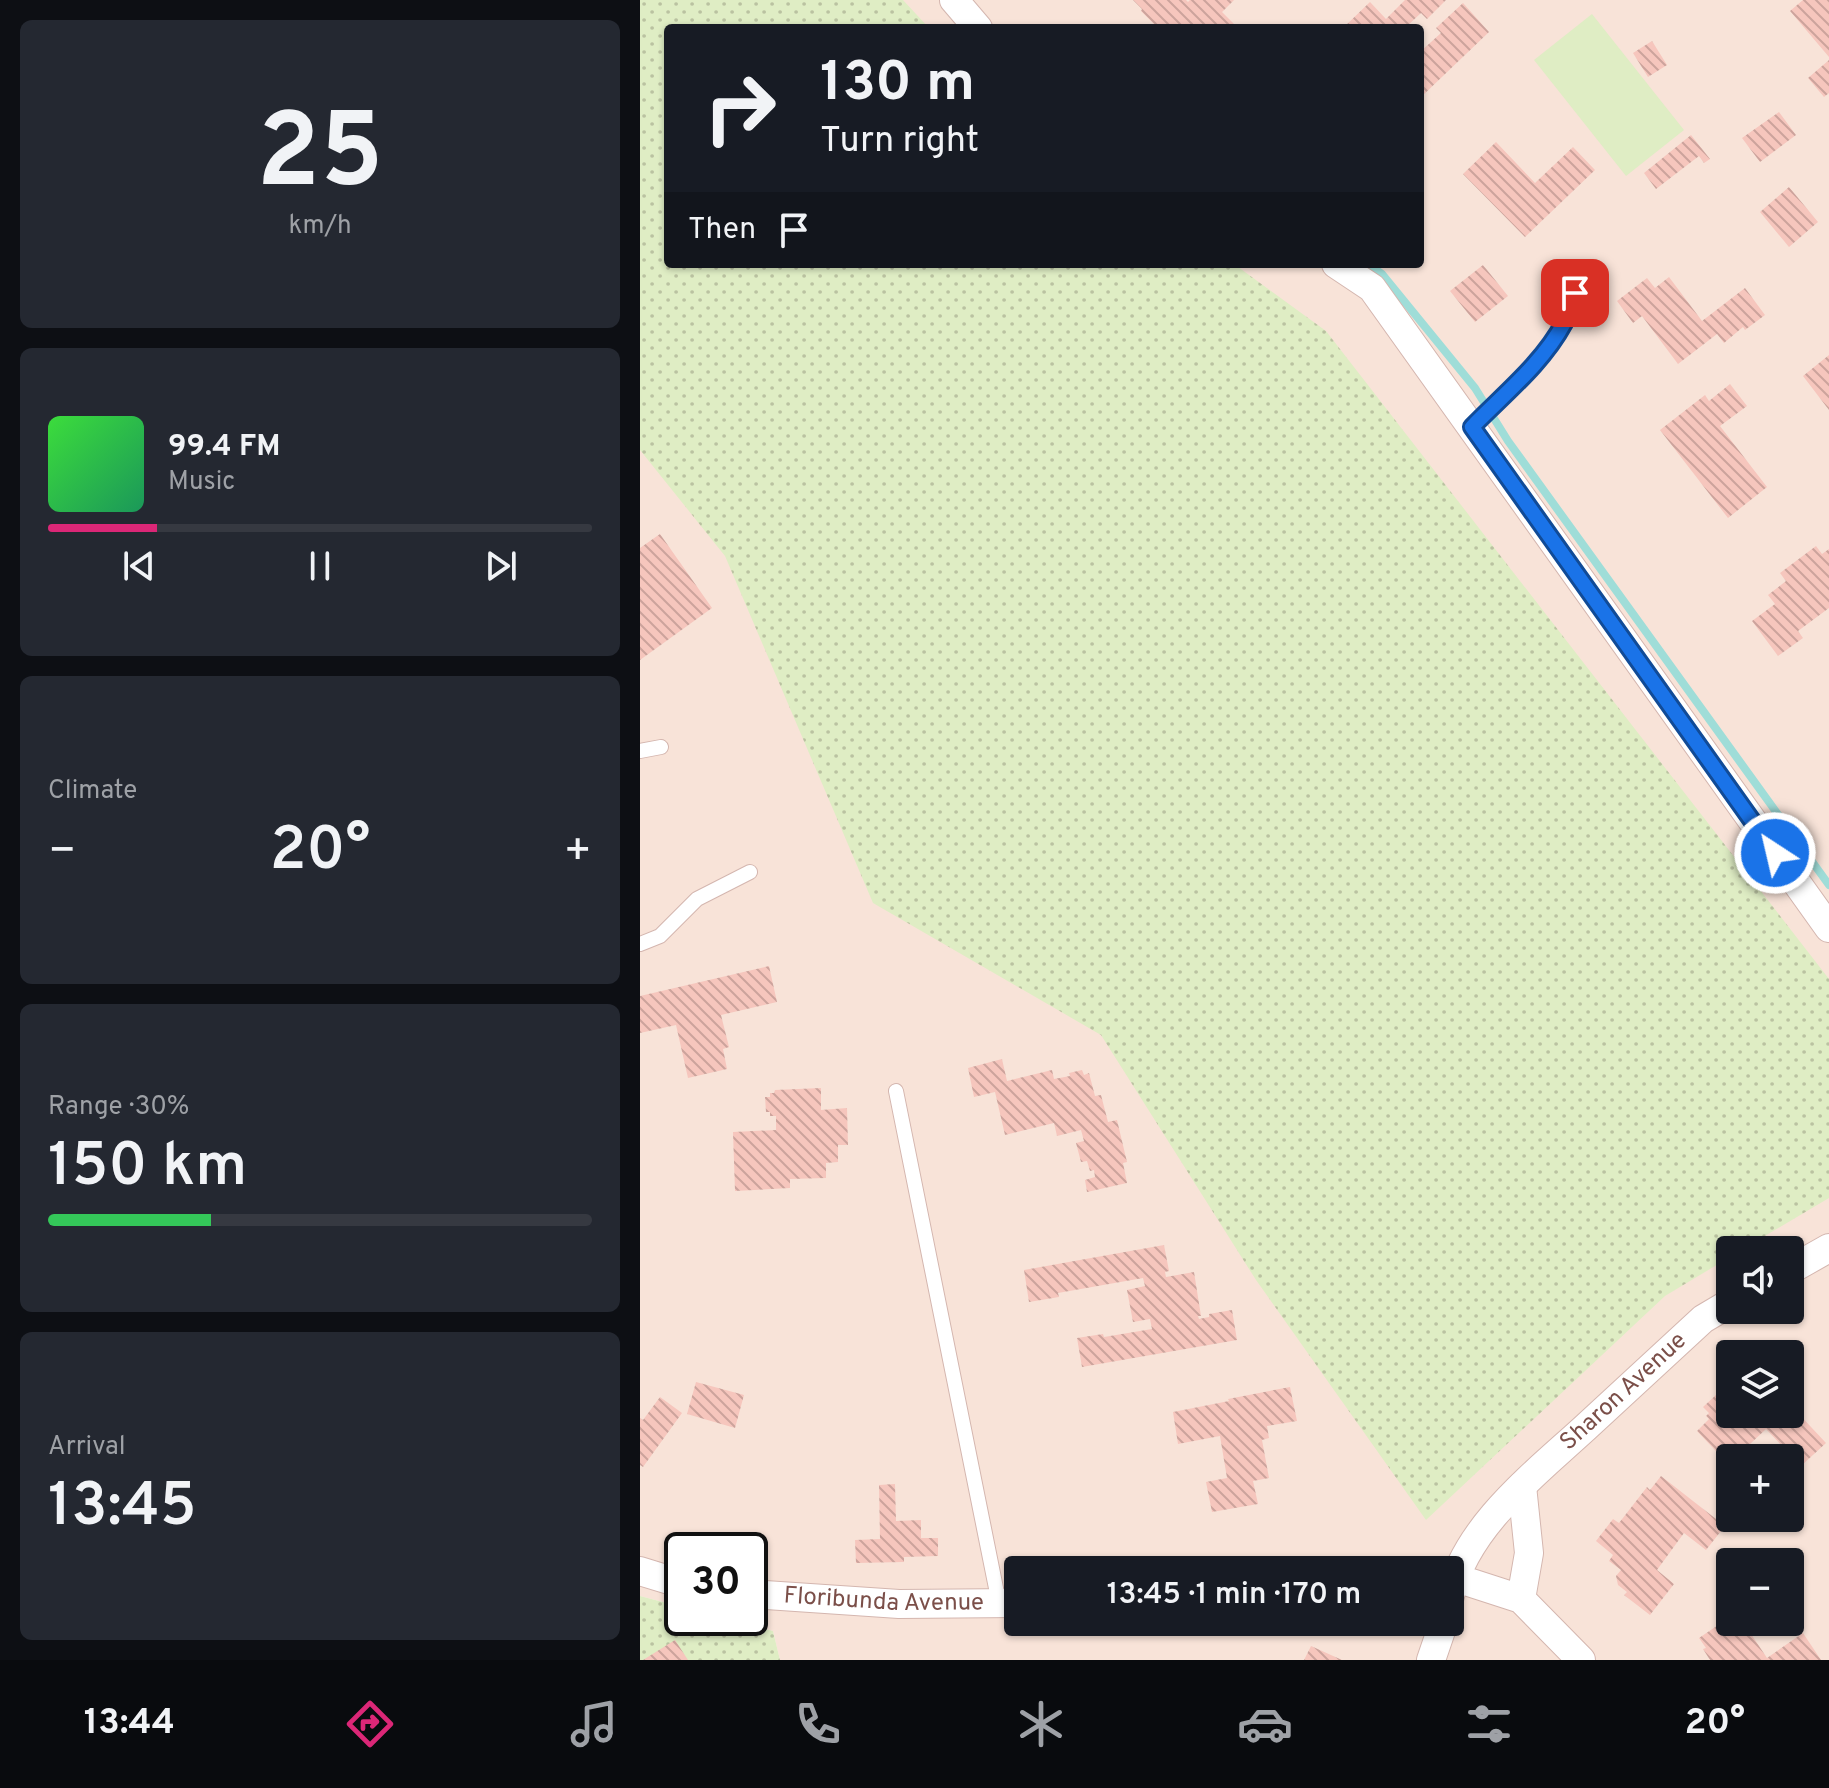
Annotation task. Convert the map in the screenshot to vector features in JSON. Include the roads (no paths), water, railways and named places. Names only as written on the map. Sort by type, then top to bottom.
[{"type":"street","points":[[954,0],[975,24]]},
{"type":"street","points":[[1342,268],[1372,288],[1474,426],[1829,928]]},
{"type":"street","points":[[1804,1262],[1829,1248]]},
{"type":"street","name":"Sharon Avenue","points":[[1464,1560],[1481,1530],[1522,1486],[1703,1319],[1716,1311]]},
{"type":"street","points":[[1521,1599],[1529,1553],[1522,1486]]},
{"type":"street","points":[[640,1571],[664,1578]]},
{"type":"street","points":[[1464,1585],[1521,1599],[1581,1660]]},
{"type":"street","name":"Floribunda Avenue","points":[[768,1595],[899,1604],[1004,1603]]},
{"type":"street","points":[[1431,1660],[1439,1636]]},
{"type":"lane","points":[[1474,426],[1554,340],[1575,293]]},
{"type":"lane","points":[[640,751],[661,747]]},
{"type":"lane","points":[[640,944],[660,936],[697,899],[750,872]]},
{"type":"lane","points":[[896,1091],[1004,1585]]},
{"type":"waterway","points":[[1374,268],[1382,274],[1475,388],[1508,441],[1829,885]]}]
